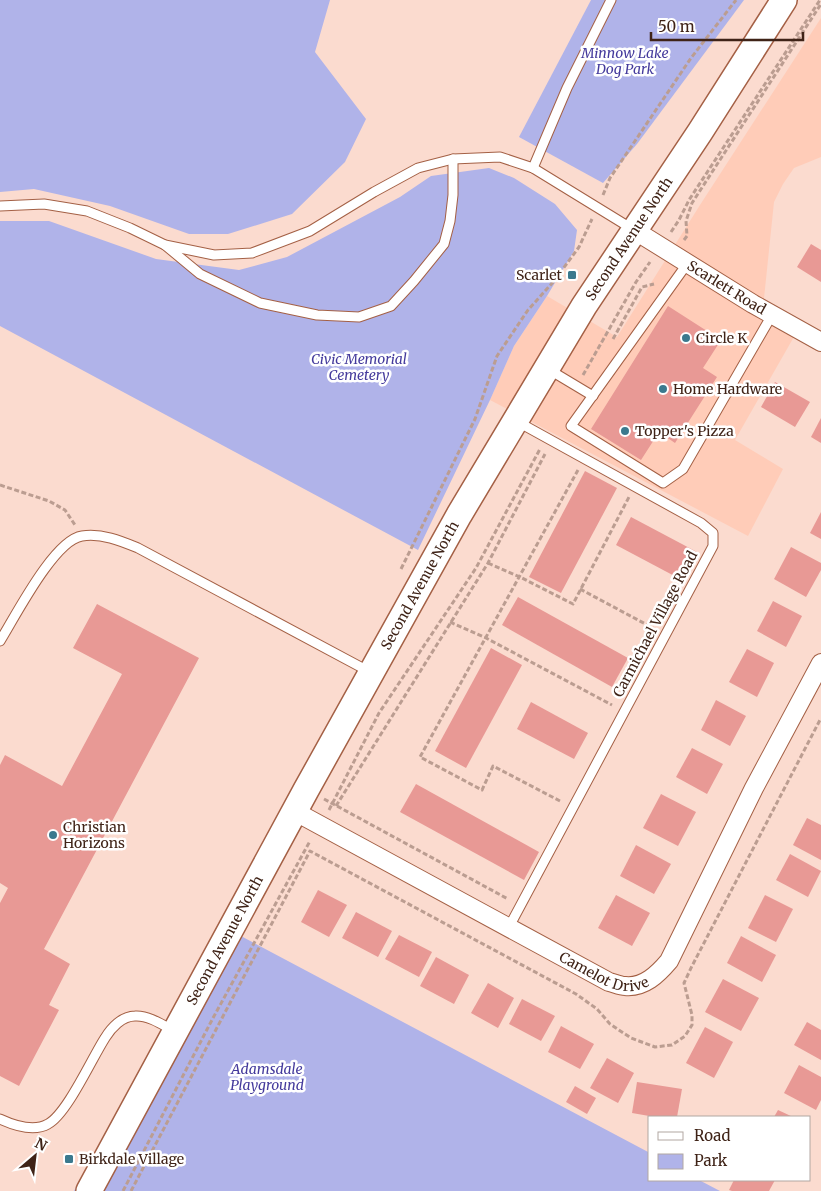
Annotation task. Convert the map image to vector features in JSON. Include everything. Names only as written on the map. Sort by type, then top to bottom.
[{"type":"main road","name":"Second Avenue North","points":[[89,1191],[370,672],[459,515],[584,306],[700,132],[784,0]]},
{"type":"street","name":"Scarlett Road","points":[[634,230],[772,315],[821,342]]},
{"type":"street","name":"Camelot Drive","points":[[294,811],[610,982],[625,986],[642,984],[657,974],[669,961],[754,788],[821,663]]},
{"type":"lane","points":[[533,168],[567,88],[610,0]]},
{"type":"lane","points":[[165,245],[214,255],[252,253],[310,231],[418,168],[453,159],[500,158],[533,168],[634,230]]},
{"type":"lane","points":[[0,206],[44,204],[87,211],[130,228],[165,245],[200,274],[260,303],[317,315],[359,316],[391,306],[444,244],[450,221],[453,194],[453,159]]},
{"type":"lane","points":[[674,255],[593,396],[571,426],[662,483],[683,469],[772,315]]},
{"type":"lane","points":[[546,367],[593,396]]},
{"type":"lane","name":"Carmichael Village Road","points":[[509,927],[713,546],[713,533],[701,523],[516,420]]},
{"type":"lane","points":[[0,641],[44,568],[69,540],[82,536],[112,538],[138,548],[370,672]]},
{"type":"lane","points":[[0,1119],[25,1127],[39,1127],[48,1124],[62,1114],[100,1046],[112,1028],[121,1020],[134,1015],[155,1021],[175,1031]]},
{"type":"path","points":[[577,386],[636,282],[674,255],[679,220],[689,200],[820,0]]},
{"type":"path","points":[[610,344],[642,287],[655,284],[687,236],[686,221],[692,202],[821,4]]},
{"type":"path","points":[[123,1191],[296,866],[319,826],[488,563],[549,439]]},
{"type":"path","points":[[334,805],[379,713],[476,568],[549,439]]},
{"type":"path","points":[[573,808],[494,766],[482,790],[420,757],[584,458]]},
{"type":"path","points":[[0,486],[49,501],[65,510],[82,536]]},
{"type":"path","points":[[488,563],[573,604],[635,486]]},
{"type":"path","points":[[580,590],[665,635]]},
{"type":"path","points":[[450,622],[486,638],[624,711]]},
{"type":"path","points":[[131,1191],[310,850],[576,994],[597,1008],[610,1024],[631,1038],[656,1046],[672,1045],[685,1036],[692,1025],[692,1015],[684,983],[821,718]]},
{"type":"path","points":[[306,790],[520,906]]},
{"type":"shaded area","points":[[821,18],[821,157],[794,168],[774,202],[763,308],[799,328],[735,440],[783,469],[748,536],[490,400],[514,346],[547,296],[617,337]]},
{"type":"green space","points":[[0,0],[330,0],[315,52],[366,119],[345,162],[292,214],[228,234],[189,234],[110,206],[34,189],[0,192]]},
{"type":"green space","name":"Minnow Lake Dog Park","points":[[591,0],[744,0],[637,144],[603,183],[519,137]]},
{"type":"green space","name":"Civic Memorial Cemetery","points":[[489,168],[514,178],[555,204],[577,230],[574,251],[514,346],[418,550],[0,326],[0,221],[49,221],[156,259],[239,270],[287,257],[400,197],[431,176]]},
{"type":"green space","name":"Adamsdale Playground","points":[[220,925],[648,1152],[648,1181],[701,1181],[720,1191],[74,1191]]},
{"type":"building","points":[[811,244],[821,250],[821,282],[797,267]]},
{"type":"building","points":[[668,306],[721,340],[703,368],[717,377],[675,443],[659,432],[641,460],[591,429]]},
{"type":"building","points":[[775,382],[810,402],[795,427],[761,407]]},
{"type":"building","points":[[821,418],[821,443],[811,437]]},
{"type":"building","points":[[585,471],[617,488],[561,593],[529,577]]},
{"type":"building","points":[[821,512],[821,539],[810,533]]},
{"type":"building","points":[[631,517],[697,552],[682,580],[616,545]]},
{"type":"building","points":[[791,547],[821,563],[821,570],[806,597],[774,579]]},
{"type":"building","points":[[518,597],[628,658],[612,687],[502,625]]},
{"type":"building","points":[[773,601],[802,616],[786,647],[757,631]]},
{"type":"building","name":"Christian Horizons","points":[[97,604],[199,658],[44,949],[70,964],[49,1005],[59,1010],[19,1086],[0,1076],[0,903],[8,888],[0,883],[0,765],[5,755],[62,786],[122,674],[73,648]]},
{"type":"building","points":[[491,648],[522,665],[466,768],[435,751]]},
{"type":"building","points":[[747,649],[774,663],[757,697],[729,682]]},
{"type":"building","points":[[716,700],[746,716],[730,746],[701,730]]},
{"type":"building","points":[[531,702],[588,733],[574,759],[517,729]]},
{"type":"building","points":[[692,748],[723,764],[707,794],[676,777]]},
{"type":"building","points":[[416,784],[539,852],[524,880],[400,812]]},
{"type":"building","points":[[661,794],[696,812],[678,846],[643,828]]},
{"type":"building","points":[[807,818],[821,825],[821,860],[793,845]]},
{"type":"building","points":[[636,845],[671,864],[654,894],[620,876]]},
{"type":"building","points":[[790,854],[821,871],[808,897],[776,880]]},
{"type":"building","points":[[318,890],[347,905],[329,937],[301,922]]},
{"type":"building","points":[[616,895],[650,913],[632,946],[598,928]]},
{"type":"building","points":[[765,895],[793,909],[776,942],[748,928]]},
{"type":"building","points":[[356,912],[392,931],[378,957],[342,938]]},
{"type":"building","points":[[399,935],[432,952],[419,977],[385,959]]},
{"type":"building","points":[[741,936],[776,955],[762,982],[727,963]]},
{"type":"building","points":[[436,957],[469,975],[454,1004],[420,986]]},
{"type":"building","points":[[723,979],[759,998],[741,1031],[705,1012]]},
{"type":"building","points":[[488,983],[514,998],[498,1028],[471,1013]]},
{"type":"building","points":[[522,999],[555,1016],[541,1041],[509,1024]]},
{"type":"building","points":[[807,1022],[821,1030],[821,1060],[794,1045]]},
{"type":"building","points":[[561,1026],[594,1044],[580,1069],[548,1052]]},
{"type":"building","points":[[705,1027],[733,1042],[714,1078],[686,1063]]},
{"type":"building","points":[[607,1058],[634,1073],[618,1103],[590,1088]]},
{"type":"building","points":[[799,1065],[821,1077],[821,1100],[816,1110],[784,1093]]},
{"type":"building","points":[[637,1082],[682,1089],[677,1116],[649,1116],[632,1113]]},
{"type":"building","points":[[575,1086],[596,1098],[587,1114],[566,1102]]},
{"type":"building","points":[[778,1110],[791,1116],[775,1116]]},
{"type":"building","points":[[734,1181],[774,1181],[769,1191],[729,1190]]},
{"type":"place","name":"Scarlet","points":[[572,275]]},
{"type":"place","name":"Circle K","points":[[686,338]]},
{"type":"place","name":"Home Hardware","points":[[663,389]]},
{"type":"place","name":"Topper's Pizza","points":[[625,431]]},
{"type":"place","name":"Christian Horizons","points":[[53,835]]},
{"type":"place","name":"Birkdale Village","points":[[69,1159]]}]
